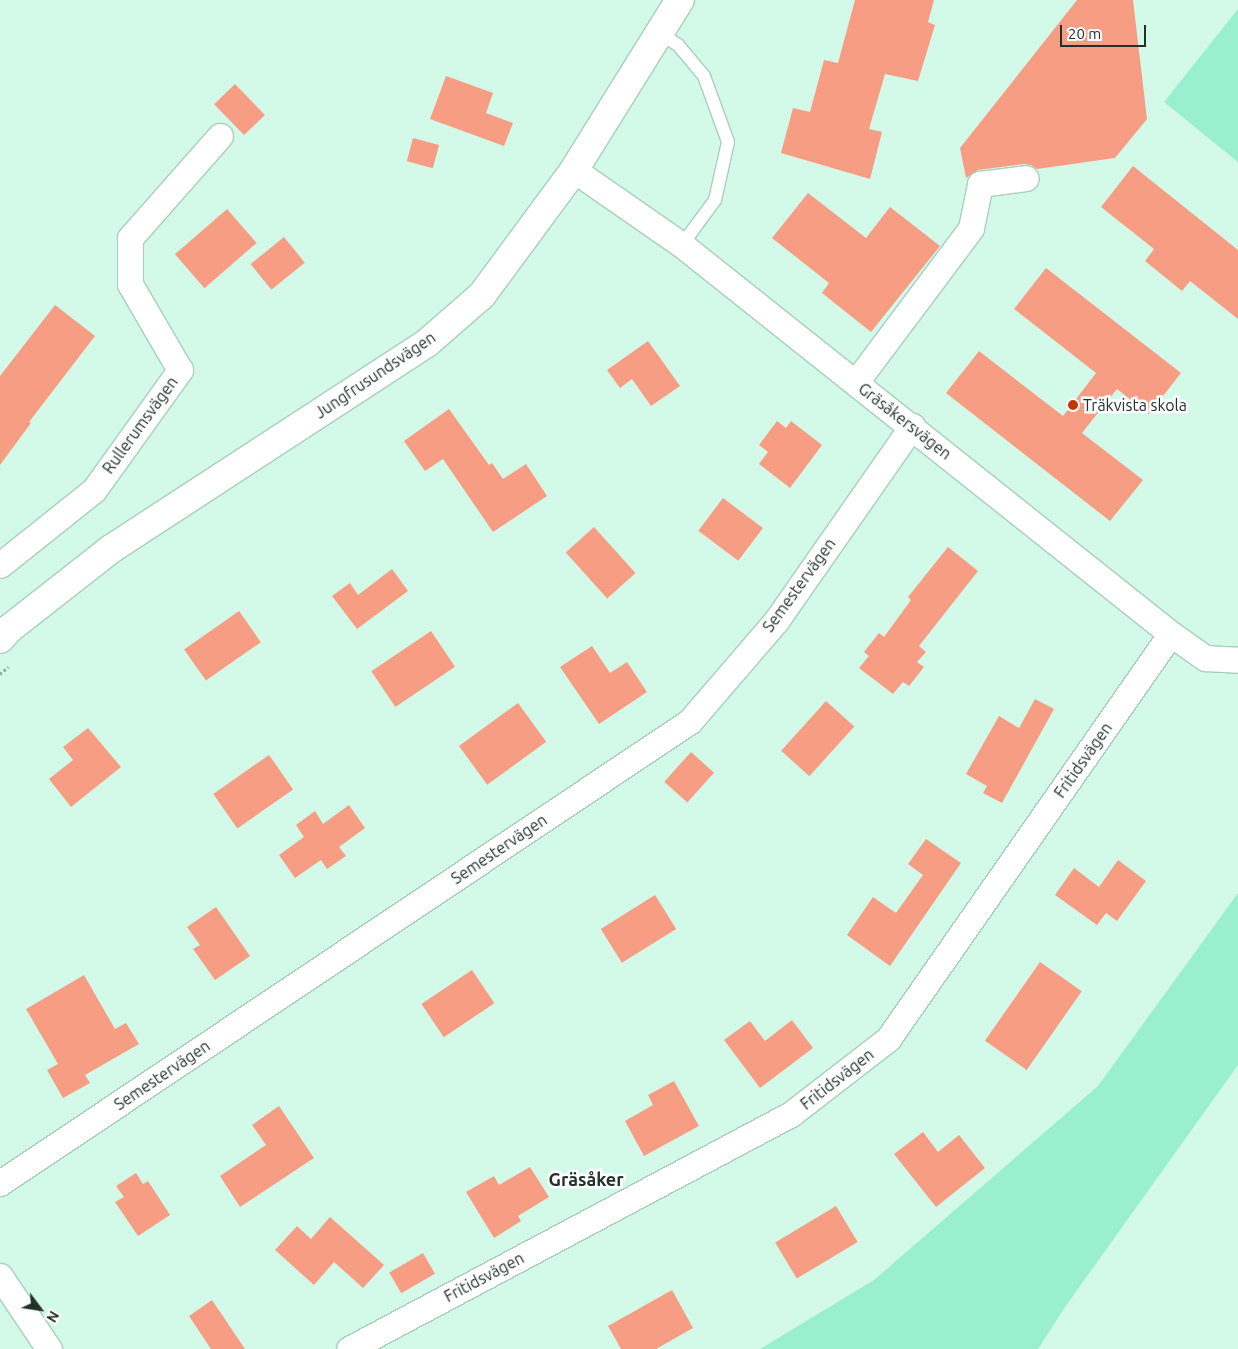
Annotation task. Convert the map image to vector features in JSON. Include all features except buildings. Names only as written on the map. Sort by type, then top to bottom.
[{"type":"street","name":"Jungfrusundsvägen","points":[[0,639],[9,629],[111,549],[427,343],[482,294],[574,170],[680,0]]},
{"type":"street","name":"Rullerumsvägen","points":[[0,565],[94,490],[180,370],[130,284],[130,238],[220,136]]},
{"type":"street","name":"Gräsåkersvägen","points":[[574,170],[682,245],[912,426],[1171,634],[1205,658],[1236,656]]},
{"type":"street","points":[[856,382],[971,228],[980,184],[1026,178]]},
{"type":"street","name":"Semestervägen","points":[[0,1183],[690,721],[776,621],[912,426]]},
{"type":"street","name":"Fritidsvägen","points":[[349,1349],[791,1114],[888,1038],[1171,634]]},
{"type":"street","points":[[0,1276],[48,1349]]},
{"type":"lane","points":[[660,33],[678,46],[704,76],[728,142],[715,200],[682,245]]},
{"type":"green space","points":[[1238,9],[1238,162],[1164,102]]},
{"type":"green space","points":[[1238,893],[1238,1065],[1065,1307],[1038,1349],[760,1349],[874,1280],[1098,1086]]},
{"type":"place","name":"Träkvista skola","points":[[1073,405]]},
{"type":"district","name":"Gräsåker","points":[[586,1179]]}]
